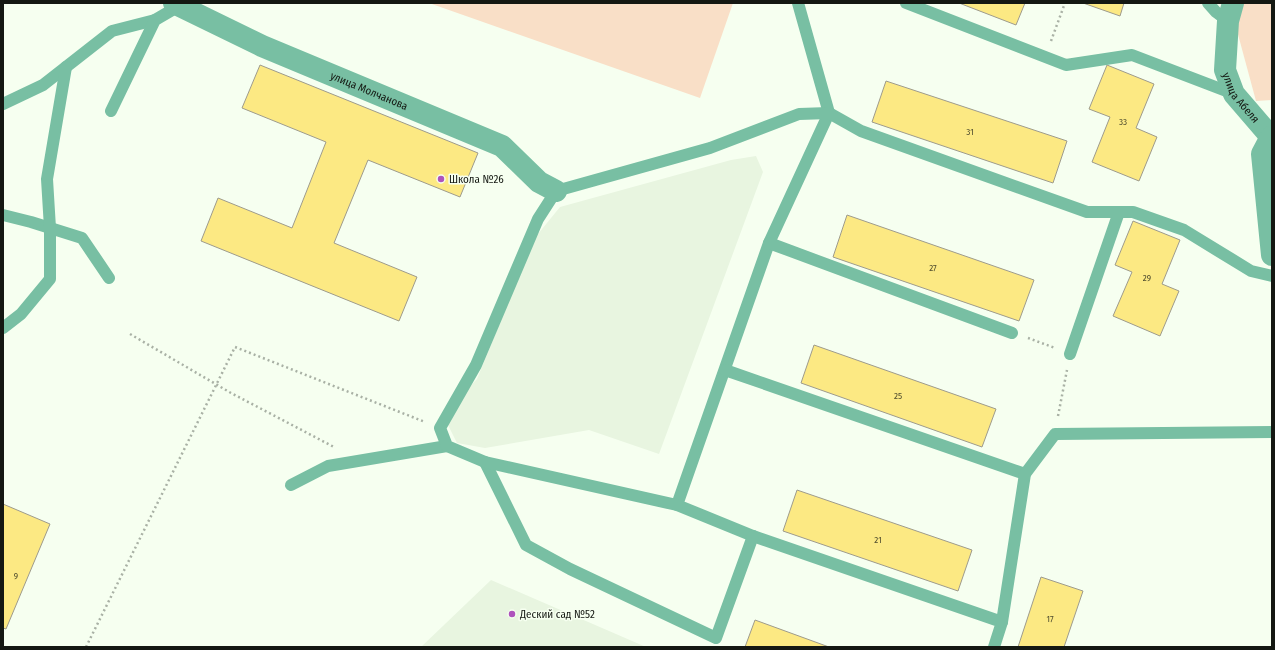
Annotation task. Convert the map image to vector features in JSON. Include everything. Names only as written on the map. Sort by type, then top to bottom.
[{"type":"street","name":"улица Молчанова","points":[[176,4],[262,46],[502,146],[539,182],[556,191]]},
{"type":"street","name":"улица Абеля","points":[[1231,12],[1225,70],[1234,94],[1271,137],[1262,154],[1272,255]]},
{"type":"lane","points":[[677,505],[769,243],[829,113],[798,3]]},
{"type":"lane","points":[[906,3],[1066,65],[1132,55],[1234,94]]},
{"type":"lane","points":[[1208,3],[1216,12],[1231,12]]},
{"type":"lane","points":[[3,104],[43,85],[112,31],[155,20],[176,4]]},
{"type":"lane","points":[[111,111],[155,20]]},
{"type":"lane","points":[[3,328],[21,314],[50,279],[50,228],[47,179],[66,67]]},
{"type":"lane","points":[[446,446],[440,428],[476,365],[538,219],[556,191],[710,148],[799,114],[829,113],[861,131],[1087,212],[1133,212],[1184,230],[1251,271],[1272,276]]},
{"type":"lane","points":[[1070,354],[1119,212]]},
{"type":"lane","points":[[3,215],[82,238],[109,278]]},
{"type":"lane","points":[[769,243],[1012,333]]},
{"type":"lane","points":[[725,370],[1025,474]]},
{"type":"lane","points":[[994,647],[1002,622],[1025,474],[1055,434],[1272,432]]},
{"type":"lane","points":[[291,485],[328,466],[446,446],[485,462],[677,505],[753,536],[1002,622]]},
{"type":"lane","points":[[485,462],[526,545],[716,642],[753,536]]},
{"type":"path","points":[[1046,57],[1065,3]]},
{"type":"path","points":[[1012,333],[1070,354],[1055,434]]},
{"type":"path","points":[[130,334],[216,385],[359,461]]},
{"type":"path","points":[[86,647],[235,347],[440,428]]},
{"type":"shaded area","points":[[429,3],[733,3],[700,98]]},
{"type":"shaded area","points":[[1241,3],[1272,3],[1272,100],[1256,101],[1236,27]]},
{"type":"shaded area","points":[[756,156],[763,172],[659,454],[589,430],[485,448],[457,443],[443,415],[477,379],[504,313],[529,245],[560,207],[731,160]]},
{"type":"shaded area","name":"Деский сад №52","points":[[491,580],[646,647],[421,647]]},
{"type":"building","points":[[959,3],[1025,3],[1016,25]]},
{"type":"building","points":[[1083,3],[1124,3],[1120,16]]},
{"type":"building","name":"Школа №26","points":[[260,65],[478,153],[460,197],[368,160],[334,243],[417,277],[399,321],[201,241],[218,198],[292,228],[326,142],[242,108]]},
{"type":"building","points":[[1107,65],[1154,84],[1136,128],[1157,137],[1139,181],[1092,162],[1110,117],[1089,109]]},
{"type":"building","points":[[886,81],[1067,141],[1053,183],[872,122]]},
{"type":"building","points":[[847,215],[1034,280],[1019,321],[833,257]]},
{"type":"building","points":[[1133,221],[1180,240],[1162,284],[1179,291],[1160,336],[1113,316],[1132,272],[1115,265]]},
{"type":"building","points":[[814,345],[996,409],[982,447],[801,383]]},
{"type":"building","points":[[797,490],[972,550],[958,591],[783,531]]},
{"type":"building","points":[[3,504],[50,524],[6,629],[3,628]]},
{"type":"building","points":[[1041,577],[1083,591],[1064,647],[1018,647]]},
{"type":"building","points":[[755,620],[829,647],[745,647]]},
{"type":"place","name":"Школа №26","points":[[441,179]]},
{"type":"place","name":"Деский сад №52","points":[[512,614]]}]
